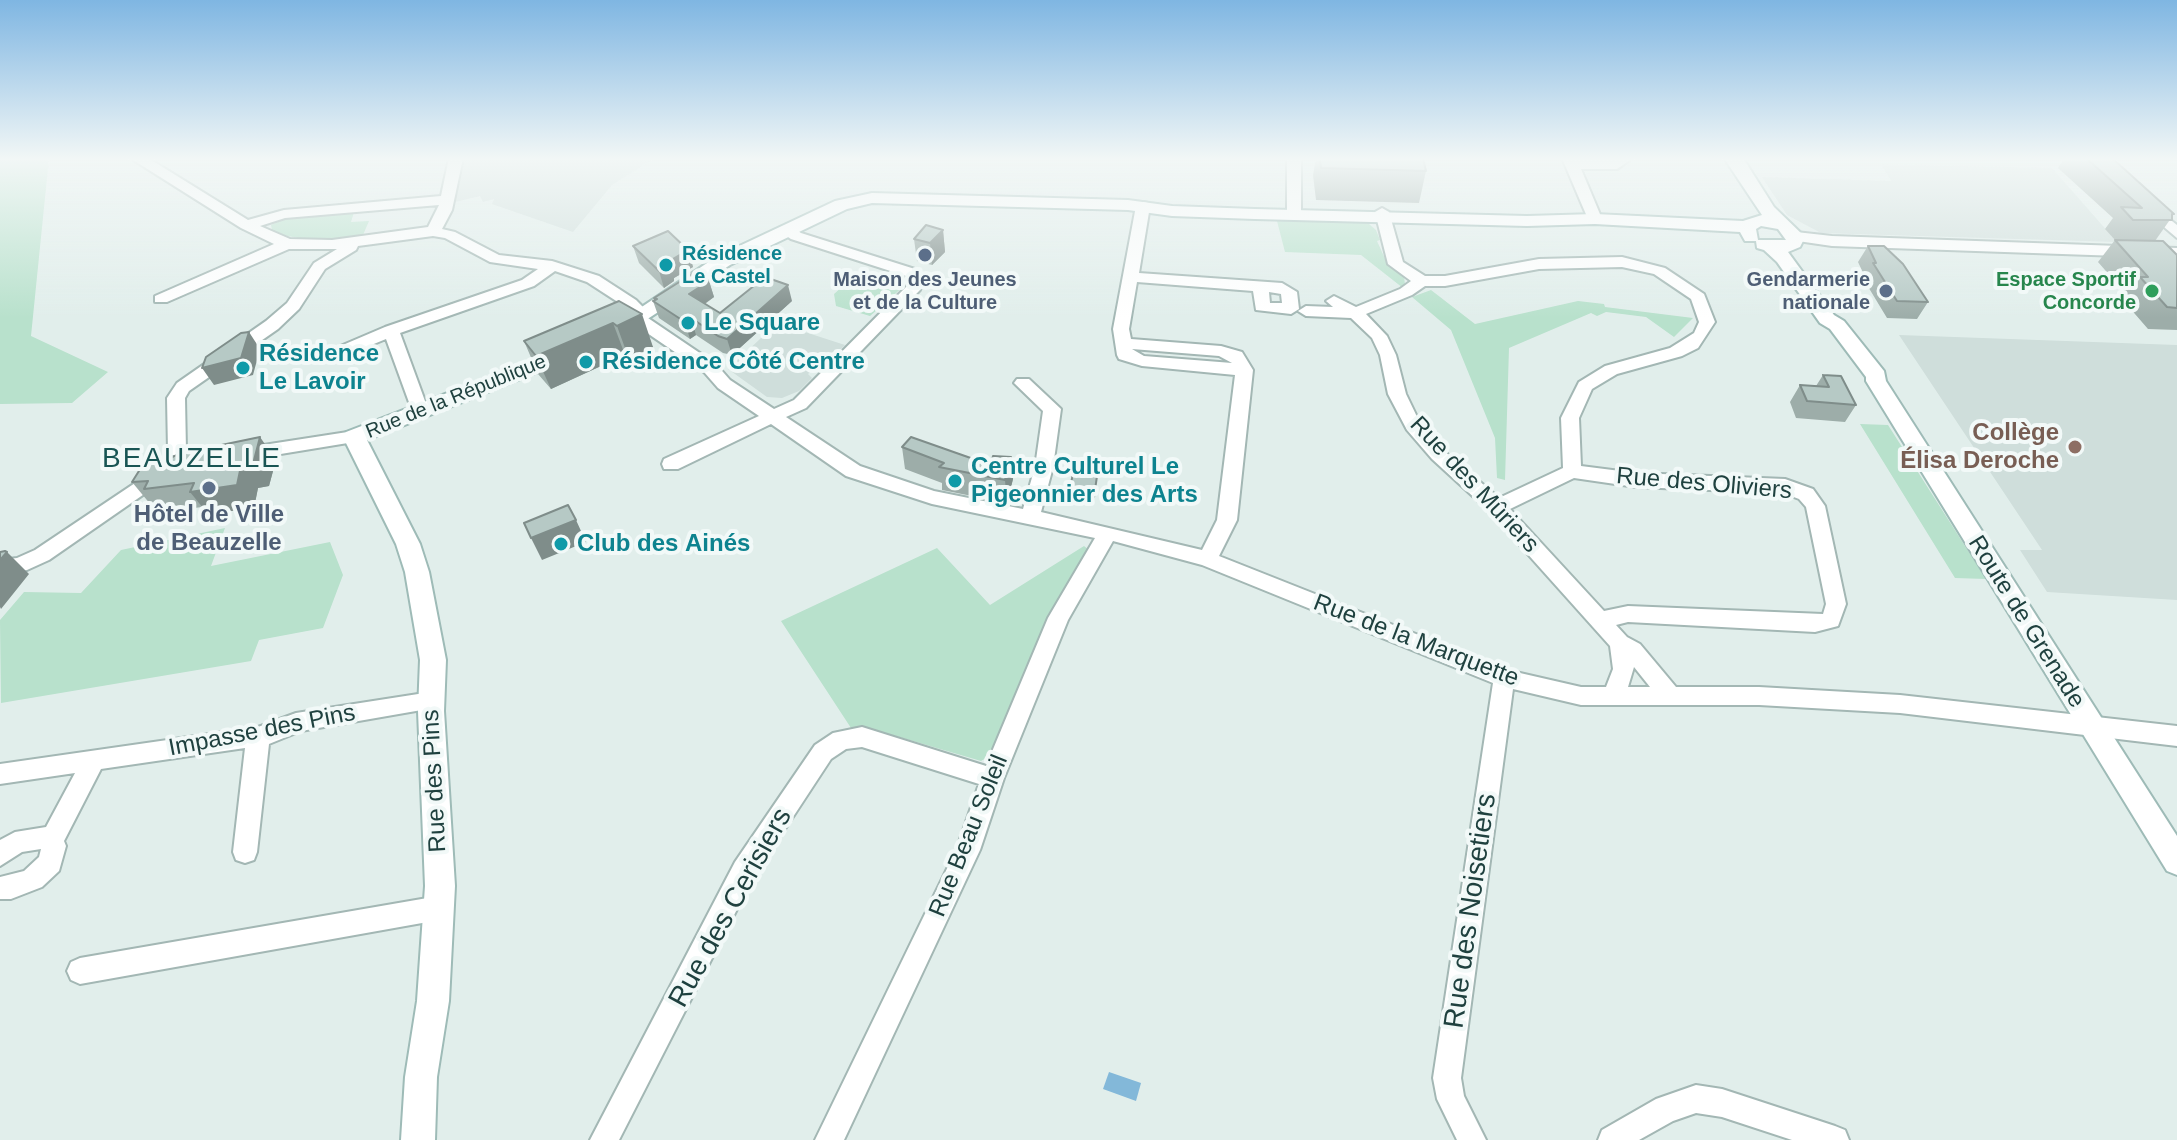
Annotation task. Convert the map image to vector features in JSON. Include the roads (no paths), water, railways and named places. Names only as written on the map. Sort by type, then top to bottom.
[{"type":"street","points":[[224,211],[287,244],[319,266]]},
{"type":"street","points":[[246,225],[284,214],[316,211]]},
{"type":"street","points":[[161,299],[287,244],[311,247],[433,231],[444,211]]},
{"type":"street","points":[[599,339],[723,261],[828,211]]},
{"type":"street","points":[[1142,211],[1121,343],[1125,355],[1142,361],[1244,370],[1227,520],[1207,559]]},
{"type":"street","points":[[1296,211],[1527,221],[1595,219],[1756,233],[1794,241],[2177,253]]},
{"type":"street","points":[[1592,211],[1595,219]]},
{"type":"street","name":"Route de Grenade","points":[[1752,211],[1756,233],[1787,261],[1869,372],[2177,862]]},
{"type":"street","points":[[1768,211],[1794,241]]},
{"type":"street","points":[[2153,211],[2177,233]]},
{"type":"street","points":[[1383,217],[1396,264],[1421,281],[1445,281],[1539,264],[1622,262],[1659,271],[1698,297],[1707,322],[1692,344],[1676,352],[1611,370],[1585,386],[1570,418],[1572,471],[1497,507]]},
{"type":"street","points":[[1756,233],[1779,223]]},
{"type":"street","points":[[671,464],[800,404],[882,323],[892,308],[906,298],[916,280],[912,273],[796,236],[787,230]]},
{"type":"street","name":"Rue de la Marquette","points":[[433,231],[450,235],[495,259],[552,266],[593,279],[630,303],[640,320],[710,368],[724,384],[773,419],[837,462],[878,481],[932,497],[1108,533],[1207,559],[1504,678],[1581,696],[1759,696],[1900,704],[2177,736]]},
{"type":"street","points":[[177,451],[176,398],[183,387],[253,340],[293,306],[319,266],[364,240]]},
{"type":"street","name":"Route de Grenade","points":[[1794,241],[1795,258],[1839,320],[1837,325]]},
{"type":"street","points":[[330,357],[391,331],[528,283],[552,266]]},
{"type":"street","points":[[1130,277],[1261,287]]},
{"type":"street","points":[[1306,311],[1355,313],[1406,292],[1421,281]]},
{"type":"street","name":"Rue des Mûriers","points":[[1334,301],[1355,313],[1379,336],[1388,355],[1397,394],[1413,426],[1438,455],[1497,507],[1620,643],[1633,650],[1672,698]]},
{"type":"street","points":[[391,331],[420,412]]},
{"type":"street","name":"Rue de la République","points":[[354,437],[577,348]]},
{"type":"street","points":[[1023,383],[1052,409],[1044,467],[1030,517]]},
{"type":"street","points":[[229,456],[354,437]]},
{"type":"street","name":"Rue des Pins","points":[[354,437],[408,544],[417,572],[433,660],[431,701],[439,908],[433,1001],[421,1077],[418,1140]]},
{"type":"street","points":[[0,568],[20,565],[42,555],[166,476],[152,468],[177,451],[190,451],[197,456]]},
{"type":"street","name":"Rue des Oliviers","points":[[1572,471],[1636,480],[1785,486],[1806,494],[1815,506],[1836,604],[1831,620],[1815,624],[1628,614],[1599,620]]},
{"type":"street","name":"Rue Beau Soleil","points":[[829,1140],[968,850],[992,778],[1058,618],[1108,533]]},
{"type":"street","points":[[1620,643],[1624,669],[1617,687],[1621,698]]},
{"type":"street","name":"Rue des Noisetiers","points":[[1472,1140],[1451,1099],[1447,1078],[1504,678]]},
{"type":"street","name":"Impasse des Pins","points":[[0,774],[258,737],[281,731],[296,722],[431,701]]},
{"type":"street","points":[[245,852],[258,737]]},
{"type":"street","name":"Rue des Cerisiers","points":[[604,1140],[682,995],[744,870],[823,752],[841,740],[862,737],[992,778]]},
{"type":"street","points":[[0,888],[22,885],[43,871],[54,854],[51,841],[94,760]]},
{"type":"street","points":[[0,855],[26,839],[45,837],[51,841]]},
{"type":"street","points":[[80,971],[439,908]]},
{"type":"street","points":[[1612,1140],[1666,1109],[1696,1099],[1722,1103],[1835,1140]]},
{"type":"water","points":[[1109,1072],[1141,1083],[1136,1101],[1103,1089]]},
{"type":"place","name":"Maison des Jeunes et de la Culture","points":[[925,255]]},
{"type":"place","name":"Résidence Le Castel","points":[[666,265]]},
{"type":"place","name":"Gendarmerie nationale","points":[[1886,291]]},
{"type":"place","name":"Espace Sportif Concorde","points":[[2152,291]]},
{"type":"place","name":"Le Square","points":[[688,323]]},
{"type":"place","name":"Résidence Côté Centre","points":[[586,362]]},
{"type":"place","name":"Résidence Le Lavoir","points":[[243,368]]},
{"type":"place","name":"Collège Élisa Deroche","points":[[2075,447]]},
{"type":"place","name":"Centre Culturel Le Pigeonnier des Arts","points":[[955,481]]},
{"type":"place","name":"Hôtel de Ville de Beauzelle","points":[[209,488]]},
{"type":"place","name":"Club des Ainés","points":[[561,544]]},
{"type":"district","name":"BEAUZELLE","points":[[192,459]]}]
